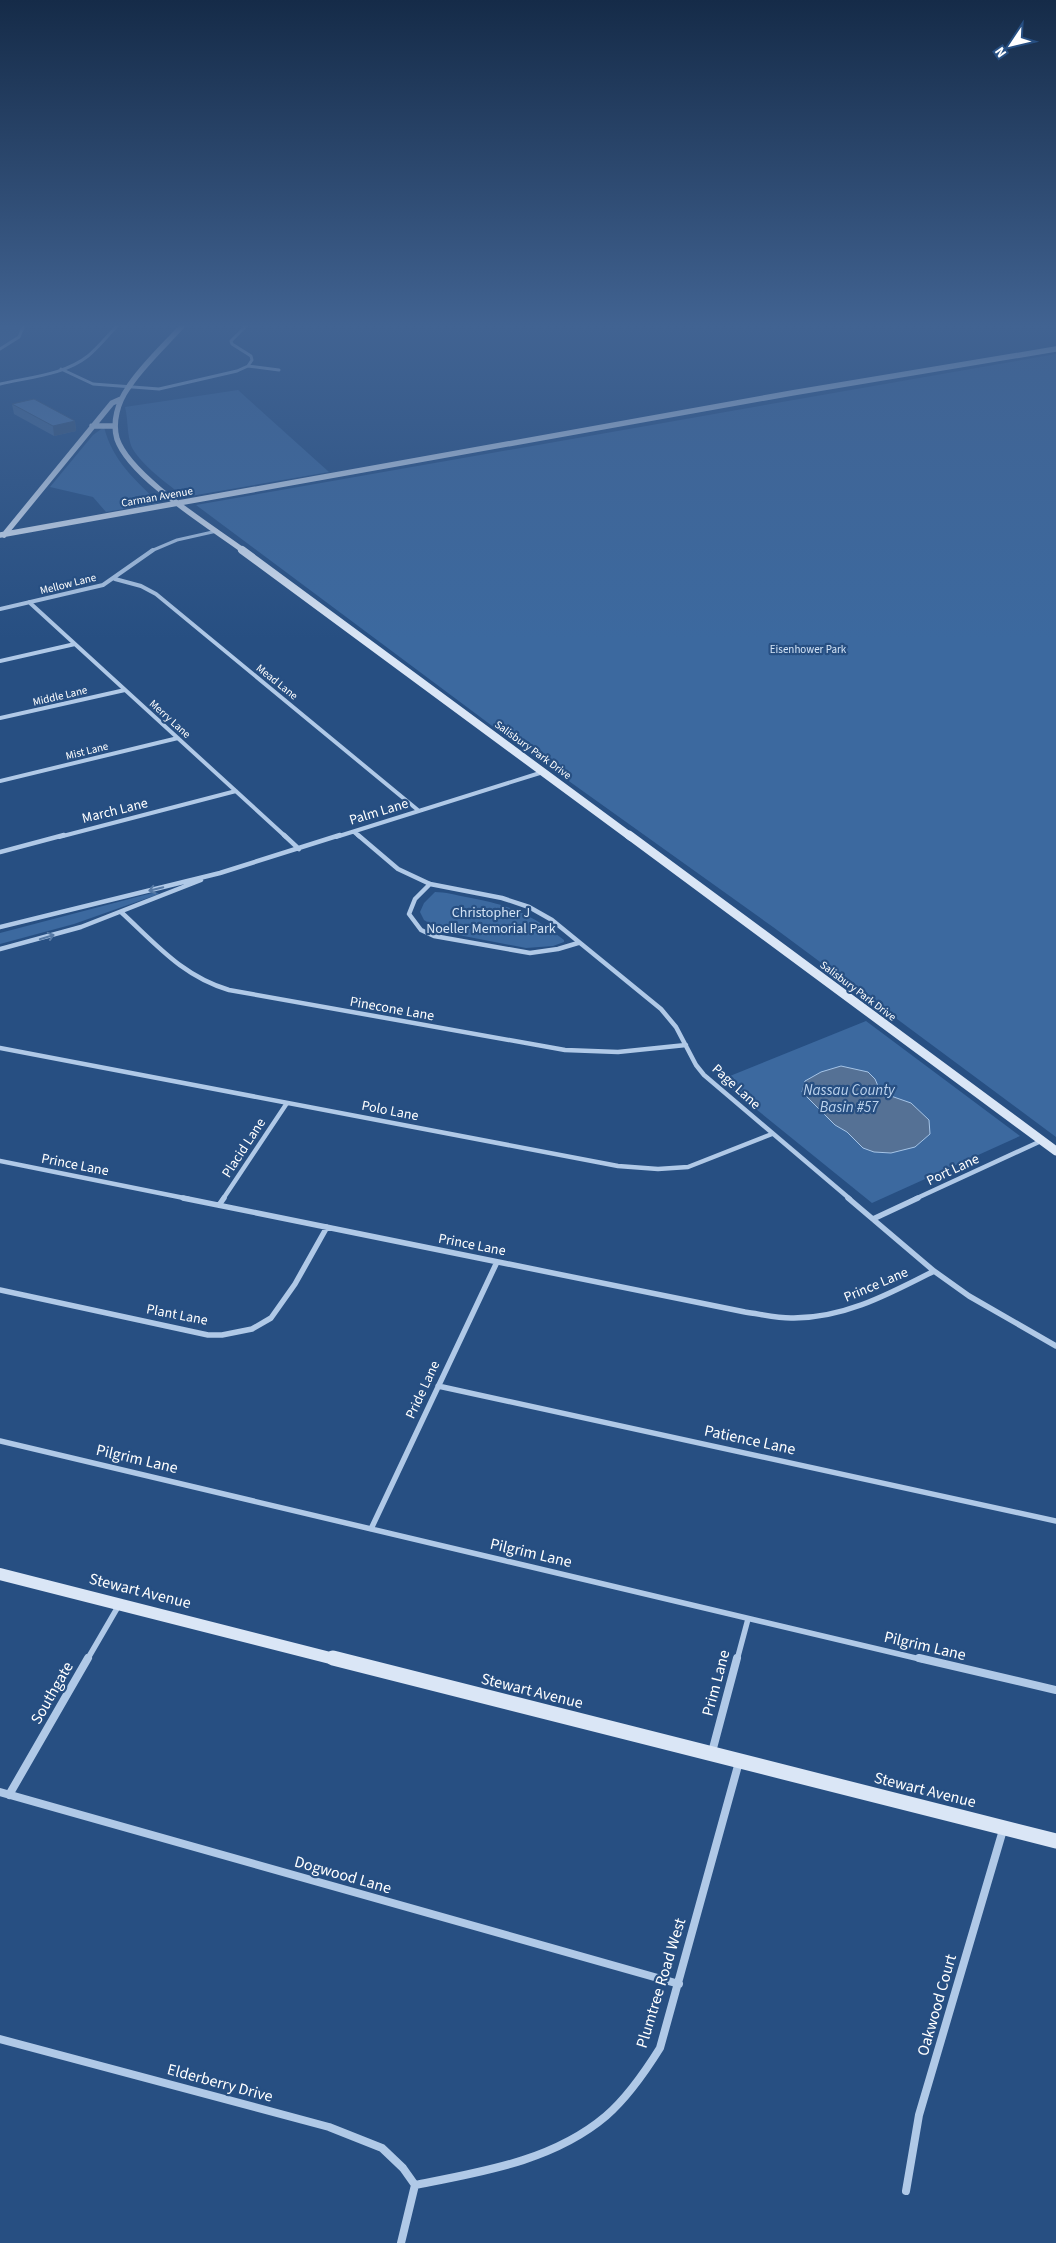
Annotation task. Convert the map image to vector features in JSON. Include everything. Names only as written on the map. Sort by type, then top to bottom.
[{"type":"main road","points":[[2,535],[89,430]]},
{"type":"main road","name":"Salisbury Park Drive","points":[[115,430],[126,457],[148,480],[1056,1151]]},
{"type":"main road","name":"Carman Avenue","points":[[2,535],[591,430]]},
{"type":"main road","name":"Stewart Avenue","points":[[0,1574],[1056,1841]]},
{"type":"street","name":"Mellow Lane","points":[[0,608],[87,589],[115,579],[154,549],[218,531]]},
{"type":"street","name":"Mead Lane","points":[[115,579],[141,586],[156,594],[419,811]]},
{"type":"street","name":"Merry Lane","points":[[29,602],[299,849]]},
{"type":"street","points":[[0,661],[75,644]]},
{"type":"street","name":"Middle Lane","points":[[0,718],[125,690]]},
{"type":"street","name":"Mist Lane","points":[[0,782],[178,738]]},
{"type":"street","name":"Palm Lane","points":[[0,927],[220,873],[544,772]]},
{"type":"street","name":"March Lane","points":[[0,852],[236,791]]},
{"type":"street","name":"Page Lane","points":[[354,832],[398,869],[430,884],[502,898],[529,907],[552,920],[661,1009],[676,1027],[696,1065],[704,1075],[934,1271],[969,1296],[1056,1346]]},
{"type":"street","name":"Palm Lane","points":[[0,949],[73,929],[220,873]]},
{"type":"street","points":[[430,884],[415,899],[409,914],[421,930],[434,936],[530,953],[545,952],[578,943]]},
{"type":"street","name":"Pinecone Lane","points":[[121,912],[184,970],[209,984],[229,990],[564,1050],[618,1052],[686,1045]]},
{"type":"street","name":"Polo Lane","points":[[0,1048],[608,1164],[655,1170],[685,1168],[698,1164],[772,1134]]},
{"type":"street","name":"Placid Lane","points":[[219,1205],[287,1103]]},
{"type":"street","name":"Port Lane","points":[[873,1219],[1042,1141]]},
{"type":"street","name":"Prince Lane","points":[[0,1162],[745,1312],[793,1318],[827,1315],[856,1308],[934,1271]]},
{"type":"street","name":"Plant Lane","points":[[0,1290],[208,1335],[222,1335],[252,1329],[271,1318],[295,1284],[327,1227]]},
{"type":"street","name":"Pride Lane","points":[[371,1529],[497,1262]]},
{"type":"street","name":"Patience Lane","points":[[438,1386],[1056,1521]]},
{"type":"street","name":"Pilgrim Lane","points":[[0,1441],[748,1619],[1056,1690]]},
{"type":"street","name":"Southgate","points":[[10,1795],[119,1604]]},
{"type":"street","name":"Prim Lane","points":[[711,1755],[748,1619]]},
{"type":"street","name":"Plumtree Road West","points":[[415,2185],[462,2176],[529,2159],[571,2140],[606,2116],[643,2076],[660,2048],[739,1762]]},
{"type":"street","name":"Dogwood Lane","points":[[0,1792],[679,1984]]},
{"type":"street","name":"Oakwood Court","points":[[906,2191],[919,2115],[1004,1828]]},
{"type":"street","name":"Elderberry Drive","points":[[0,2039],[329,2127],[382,2148],[403,2168],[415,2185]]},
{"type":"street","points":[[401,2243],[415,2185]]},
{"type":"green space","points":[[100,430],[105,430],[113,450],[126,469],[159,503],[106,512],[93,497],[50,487],[93,435]]},
{"type":"green space","points":[[128,430],[282,430],[329,472],[185,497],[145,464],[133,449]]},
{"type":"green space","name":"Eisenhower Park","points":[[625,430],[1056,430],[1056,1137],[773,927],[503,734],[196,505]]},
{"type":"green space","points":[[156,892],[159,894],[74,924],[0,944],[0,933]]},
{"type":"green space","name":"Christopher J Noeller Memorial Park","points":[[435,892],[495,903],[518,911],[540,923],[564,940],[564,942],[553,946],[526,948],[443,932],[424,920],[420,912],[424,903]]},
{"type":"green space","points":[[866,1021],[1020,1136],[872,1203],[720,1080]]},
{"type":"water","name":"Nassau County Basin #57","points":[[841,1066],[868,1072],[875,1079],[878,1086],[888,1095],[911,1103],[929,1120],[930,1134],[915,1147],[891,1153],[874,1152],[863,1148],[847,1132],[835,1125],[802,1092],[805,1081],[821,1072]]}]
